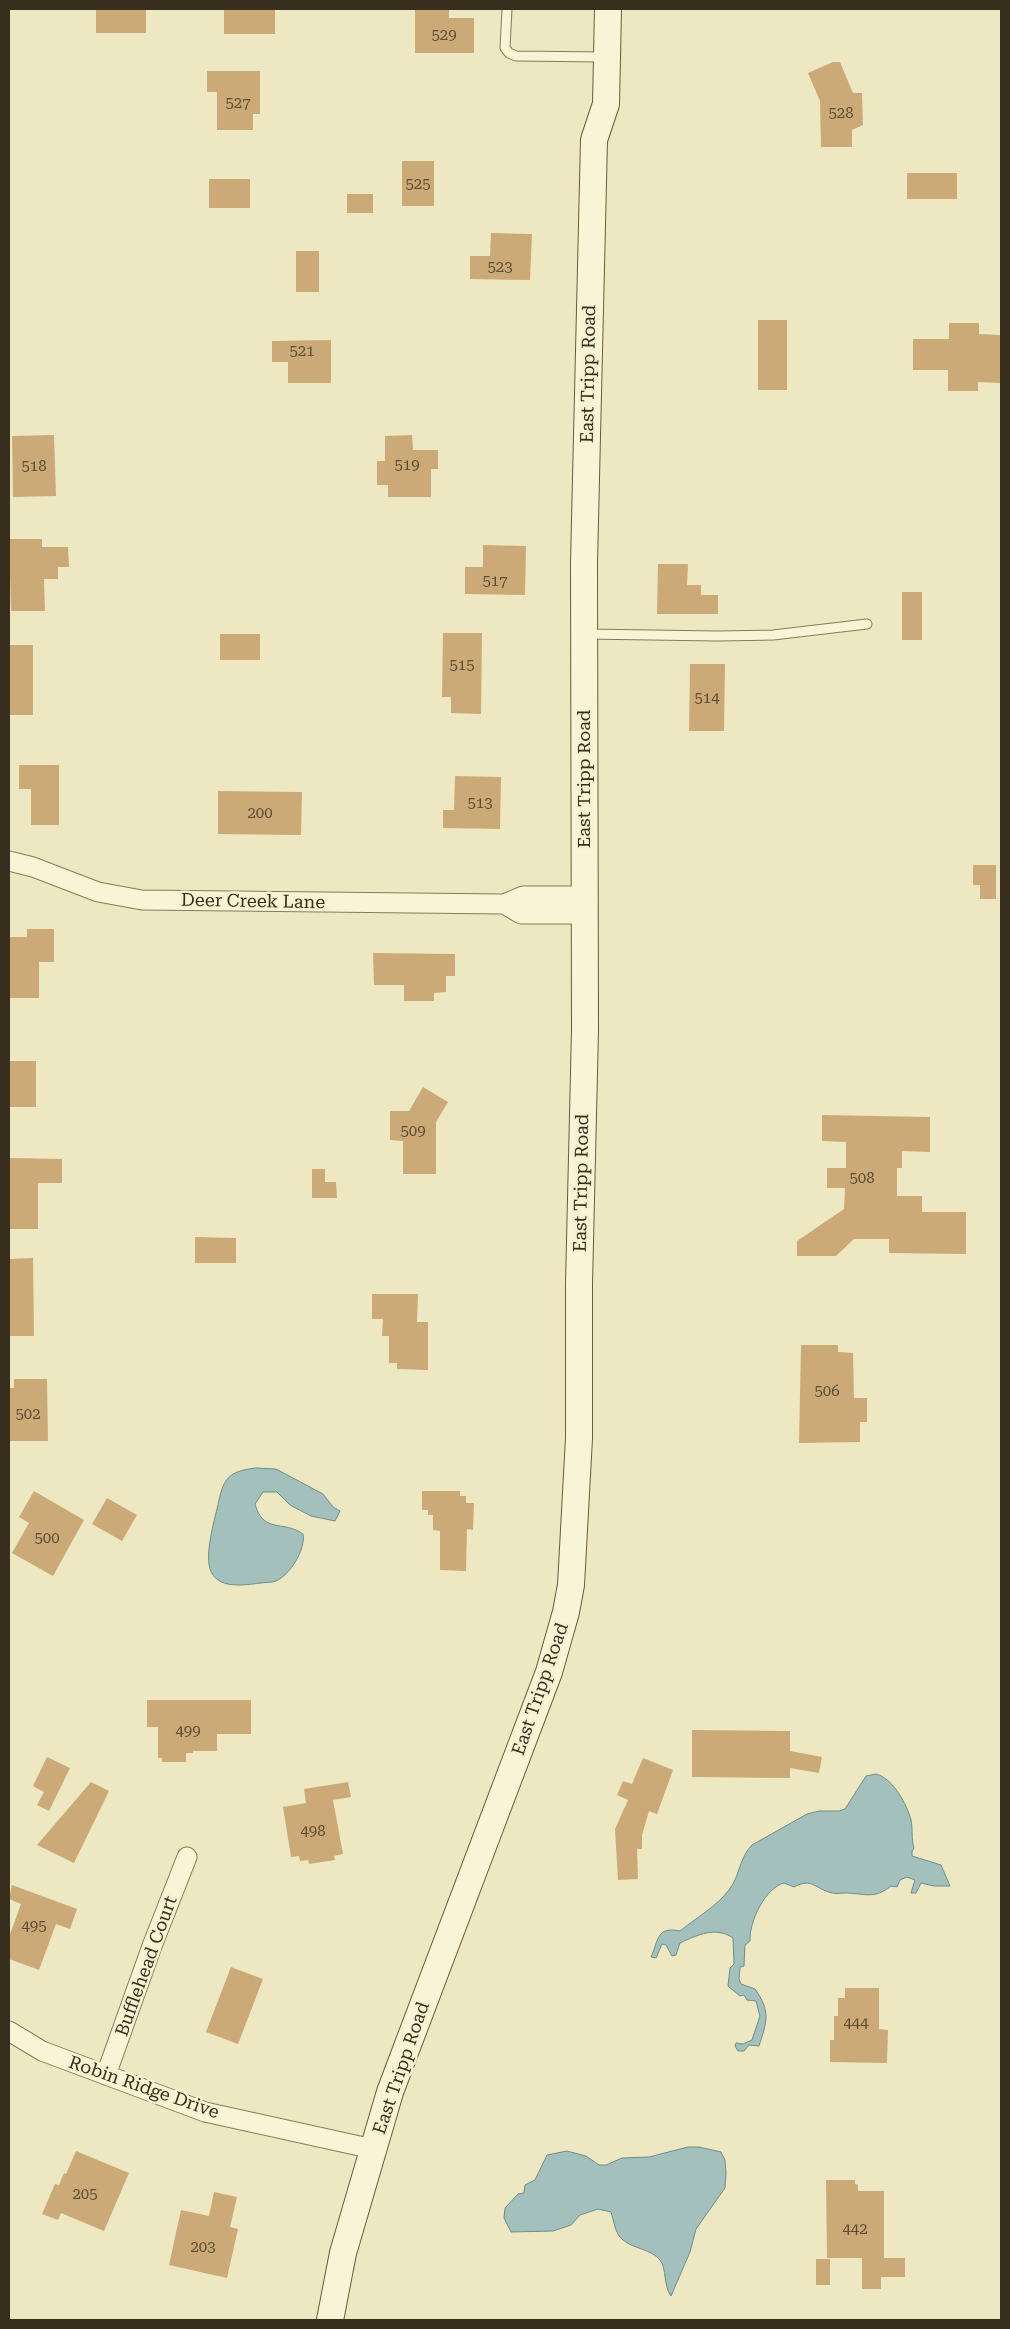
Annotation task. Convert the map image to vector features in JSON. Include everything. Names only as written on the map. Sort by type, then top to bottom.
[{"type":"street","name":"East Tripp Road","points":[[330,2320],[342,2253],[390,2092],[415,2021],[439,1963],[549,1672],[569,1594],[579,1438],[579,1284],[585,1030],[584,634],[594,140],[606,104],[608,9]]},
{"type":"street","name":"Deer Creek Lane","points":[[9,861],[33,867],[98,892],[142,900],[504,904],[521,914],[585,905]]},
{"type":"street","name":"Bufflehead Court","points":[[106,2075],[152,1946],[187,1857]]},
{"type":"street","name":"Robin Ridge Drive","points":[[9,2031],[42,2051],[205,2112],[373,2149]]},
{"type":"lane","points":[[507,9],[505,48],[509,54],[516,56],[607,57]]},
{"type":"lane","points":[[584,634],[773,635],[867,624]]},
{"type":"water","points":[[256,1468],[276,1469],[323,1494],[333,1507],[340,1511],[335,1521],[311,1516],[290,1505],[277,1492],[263,1492],[255,1504],[263,1519],[269,1523],[296,1530],[303,1534],[302,1547],[296,1561],[287,1573],[276,1581],[232,1585],[219,1580],[210,1569],[211,1537],[222,1489],[228,1478],[239,1471]]},
{"type":"water","points":[[876,1774],[893,1786],[906,1807],[912,1824],[914,1848],[912,1856],[941,1865],[950,1886],[934,1886],[921,1883],[916,1893],[911,1893],[915,1880],[907,1877],[900,1880],[897,1887],[891,1886],[879,1893],[869,1895],[834,1893],[809,1883],[794,1887],[784,1883],[777,1886],[765,1899],[755,1916],[750,1933],[750,1941],[745,1945],[744,1966],[740,1967],[739,1979],[741,1984],[755,1989],[764,2004],[766,2017],[764,2030],[759,2046],[749,2045],[744,2051],[738,2051],[735,2046],[736,2043],[743,2044],[752,2040],[760,2016],[756,2001],[747,2000],[744,1995],[740,1996],[728,1986],[730,1968],[734,1964],[733,1938],[727,1934],[706,1933],[680,1943],[676,1955],[672,1956],[666,1945],[662,1944],[656,1958],[651,1957],[657,1940],[666,1931],[680,1931],[724,1896],[733,1885],[744,1856],[752,1845],[807,1814],[845,1809],[866,1776]]},
{"type":"water","points":[[688,2147],[699,2147],[721,2152],[725,2160],[725,2188],[696,2229],[690,2252],[671,2296],[660,2260],[656,2256],[627,2243],[620,2237],[616,2231],[611,2212],[598,2209],[580,2215],[571,2225],[553,2231],[511,2232],[504,2218],[505,2208],[518,2194],[524,2193],[525,2185],[535,2180],[547,2155],[567,2151],[586,2156],[599,2165],[606,2165],[622,2158],[649,2157]]},
{"type":"building","points":[[96,9],[146,9],[146,33],[96,33]]},
{"type":"building","points":[[415,9],[449,9],[449,18],[474,18],[474,53],[415,53]]},
{"type":"building","points":[[224,10],[275,10],[275,34],[224,34]]},
{"type":"building","points":[[833,62],[840,62],[853,93],[862,93],[863,125],[852,130],[852,147],[821,147],[820,101],[808,73]]},
{"type":"building","points":[[207,71],[260,71],[260,114],[253,114],[253,130],[217,130],[217,92],[207,92]]},
{"type":"building","points":[[402,161],[434,161],[434,206],[402,206]]},
{"type":"building","points":[[907,173],[957,173],[957,199],[907,199]]},
{"type":"building","points":[[209,179],[250,179],[250,208],[209,208]]},
{"type":"building","points":[[347,194],[373,194],[373,213],[347,213]]},
{"type":"building","points":[[491,233],[532,234],[530,280],[470,279],[470,256],[490,256]]},
{"type":"building","points":[[296,251],[319,251],[319,292],[296,292]]},
{"type":"building","points":[[758,320],[787,320],[787,390],[758,390]]},
{"type":"building","points":[[949,323],[979,323],[979,334],[1001,335],[1001,383],[978,382],[978,391],[948,391],[948,370],[913,370],[913,339],[949,339]]},
{"type":"building","points":[[331,340],[331,383],[288,383],[288,362],[272,362],[272,341]]},
{"type":"building","points":[[54,435],[56,496],[13,497],[12,436]]},
{"type":"building","points":[[412,435],[413,450],[438,450],[438,469],[431,469],[431,497],[388,497],[388,485],[377,485],[377,461],[385,461],[385,436]]},
{"type":"building","points":[[9,539],[42,539],[42,547],[68,547],[69,567],[58,567],[58,579],[44,579],[45,611],[11,611]]},
{"type":"building","points":[[483,545],[526,546],[525,595],[465,594],[465,567],[483,567]]},
{"type":"building","points":[[658,564],[688,564],[687,585],[701,585],[701,595],[718,595],[718,614],[657,614]]},
{"type":"building","points":[[902,592],[922,592],[922,640],[902,640]]},
{"type":"building","points":[[443,633],[482,633],[481,714],[451,713],[451,697],[442,697]]},
{"type":"building","points":[[220,634],[260,634],[260,660],[220,660]]},
{"type":"building","points":[[9,645],[33,645],[33,715],[9,715]]},
{"type":"building","points":[[690,664],[725,664],[724,731],[689,731]]},
{"type":"building","points":[[19,765],[59,765],[59,825],[31,825],[31,789],[19,789]]},
{"type":"building","points":[[455,776],[501,777],[500,829],[443,828],[443,810],[454,810]]},
{"type":"building","points":[[218,791],[302,792],[301,835],[218,834]]},
{"type":"building","points":[[973,865],[996,865],[996,899],[980,899],[980,885],[973,885]]},
{"type":"building","points":[[27,929],[54,929],[54,962],[39,962],[39,998],[9,998],[9,937],[27,937]]},
{"type":"building","points":[[373,953],[455,954],[455,976],[446,976],[446,992],[434,993],[434,1001],[404,1001],[404,985],[374,985]]},
{"type":"building","points":[[9,1061],[36,1061],[36,1107],[9,1107]]},
{"type":"building","points":[[423,1087],[448,1102],[436,1122],[436,1174],[403,1174],[403,1141],[390,1140],[390,1111],[409,1111]]},
{"type":"building","points":[[822,1115],[930,1117],[930,1152],[902,1151],[902,1168],[897,1168],[897,1196],[922,1196],[922,1212],[966,1212],[966,1254],[889,1253],[889,1239],[854,1239],[836,1256],[797,1256],[797,1241],[844,1209],[845,1188],[827,1188],[827,1168],[846,1168],[846,1142],[822,1141]]},
{"type":"building","points":[[9,1158],[62,1159],[62,1183],[38,1183],[38,1229],[9,1229]]},
{"type":"building","points":[[312,1169],[325,1169],[325,1182],[336,1182],[337,1198],[312,1198]]},
{"type":"building","points":[[195,1237],[236,1238],[236,1263],[195,1263]]},
{"type":"building","points":[[33,1258],[34,1336],[9,1336],[9,1259]]},
{"type":"building","points":[[372,1294],[418,1294],[417,1322],[428,1322],[428,1370],[397,1369],[397,1363],[389,1363],[389,1336],[382,1336],[383,1319],[372,1319]]},
{"type":"building","points":[[801,1345],[838,1345],[838,1352],[853,1353],[854,1398],[867,1398],[867,1422],[860,1422],[860,1442],[799,1443]]},
{"type":"building","points":[[14,1379],[47,1379],[48,1441],[9,1441],[9,1388],[14,1388]]},
{"type":"building","points":[[34,1491],[84,1520],[53,1576],[12,1553],[29,1523],[19,1517]]},
{"type":"building","points":[[422,1491],[460,1491],[460,1496],[466,1496],[466,1503],[474,1503],[473,1530],[467,1529],[466,1571],[440,1570],[440,1531],[433,1530],[433,1515],[428,1515],[428,1510],[422,1510]]},
{"type":"building","points":[[107,1498],[137,1515],[122,1541],[92,1524]]},
{"type":"building","points":[[147,1700],[251,1700],[251,1734],[217,1734],[217,1751],[193,1751],[193,1753],[186,1753],[186,1762],[162,1762],[162,1758],[158,1758],[158,1727],[147,1727]]},
{"type":"building","points":[[692,1730],[790,1731],[790,1751],[822,1757],[819,1773],[790,1768],[790,1778],[692,1777]]},
{"type":"building","points":[[47,1757],[70,1768],[49,1811],[37,1805],[44,1792],[33,1786]]},
{"type":"building","points":[[643,1758],[673,1770],[657,1814],[649,1811],[642,1835],[642,1849],[637,1849],[638,1879],[618,1880],[615,1829],[628,1800],[617,1795],[623,1781],[632,1784]]},
{"type":"building","points":[[91,1782],[109,1791],[74,1863],[37,1845]]},
{"type":"building","points":[[348,1782],[351,1797],[333,1800],[343,1854],[334,1856],[335,1860],[309,1864],[308,1860],[300,1861],[299,1856],[291,1857],[283,1807],[306,1803],[304,1789]]},
{"type":"building","points":[[12,1885],[77,1909],[70,1929],[56,1924],[39,1970],[9,1959],[9,1937],[21,1904],[9,1899]]},
{"type":"building","points":[[231,1967],[263,1979],[238,2044],[206,2032]]},
{"type":"building","points":[[845,1988],[879,1988],[879,2029],[888,2030],[887,2063],[830,2062],[830,2040],[834,2040],[834,2016],[838,2016],[838,1998],[845,1998]]},
{"type":"building","points":[[76,2151],[129,2173],[104,2231],[61,2213],[58,2220],[42,2214],[55,2184],[59,2185],[64,2173],[66,2174]]},
{"type":"building","points":[[826,2180],[855,2180],[855,2184],[858,2185],[858,2191],[884,2191],[884,2258],[905,2258],[905,2277],[881,2277],[881,2289],[862,2289],[862,2258],[827,2258]]},
{"type":"building","points":[[214,2192],[237,2197],[230,2227],[238,2229],[227,2278],[169,2265],[181,2210],[209,2216]]},
{"type":"building","points":[[816,2259],[830,2259],[830,2285],[816,2285]]}]
